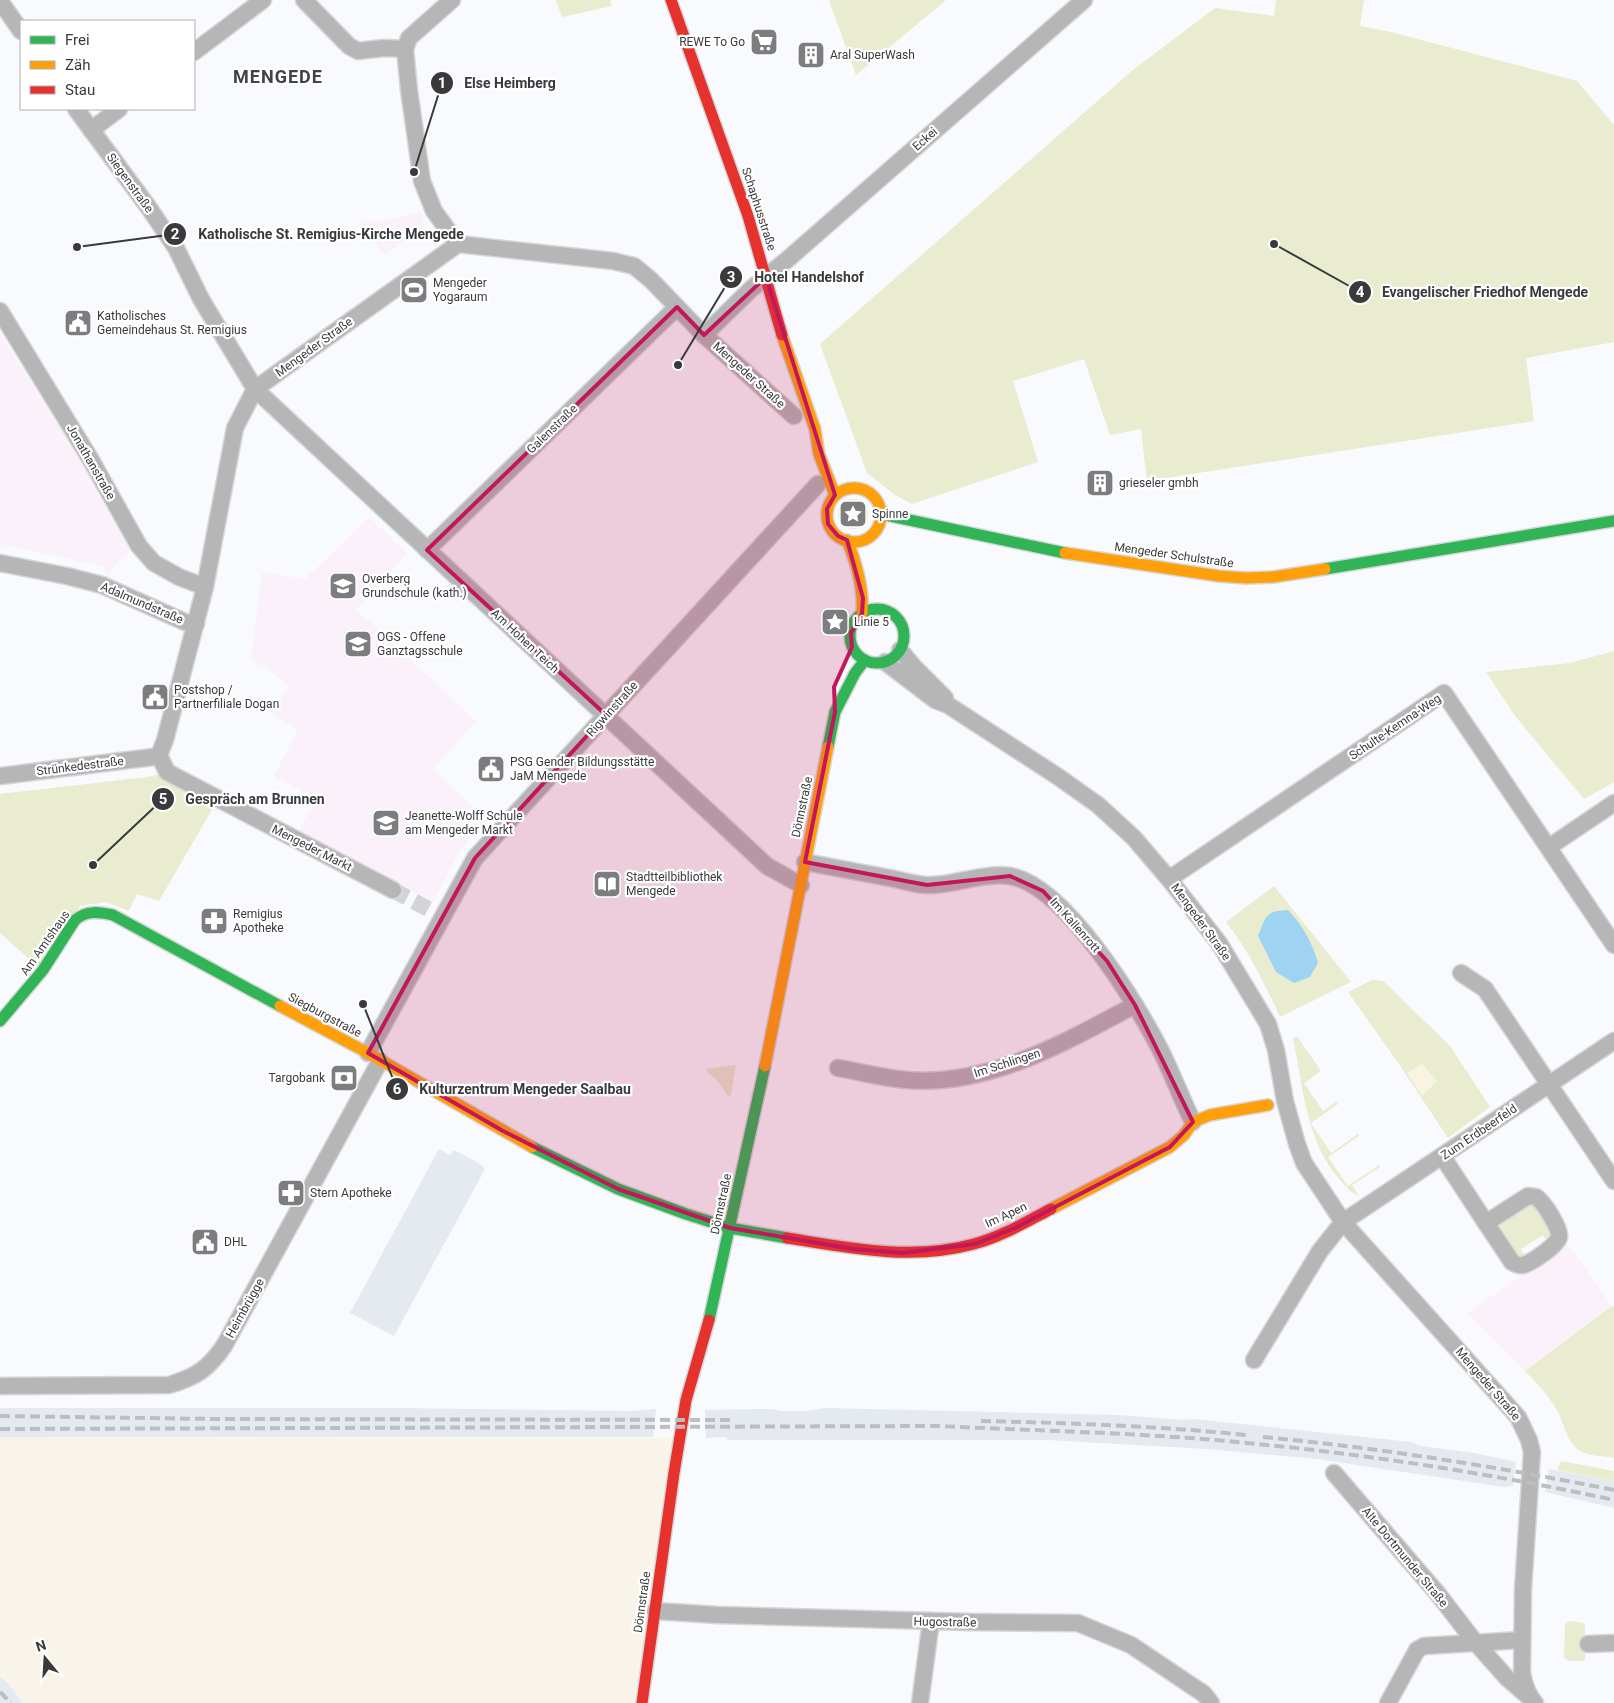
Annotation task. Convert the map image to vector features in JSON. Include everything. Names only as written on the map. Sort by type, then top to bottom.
[{"type":"street","points":[[195,51],[263,0]]},
{"type":"street","points":[[304,0],[349,46],[358,51],[384,48],[405,49]]},
{"type":"street","points":[[452,0],[409,38],[405,49],[422,181],[434,211],[458,244]]},
{"type":"street","name":"Schaphusstraße","points":[[671,0],[745,208],[785,345],[815,429],[815,440],[818,450],[835,495]]},
{"type":"street","name":"Eckei","points":[[766,277],[1084,0]]},
{"type":"street","points":[[0,1],[20,30]]},
{"type":"street","name":"Siegenstraße","points":[[77,110],[176,248],[201,299],[256,389]]},
{"type":"street","points":[[91,130],[118,110]]},
{"type":"street","name":"Mengeder Straße","points":[[159,755],[165,740],[206,587],[235,428],[256,389],[458,244],[624,262],[634,266],[651,280],[704,335],[794,416]]},
{"type":"street","name":"Mengeder Straße","points":[[704,335],[766,277]]},
{"type":"street","name":"Galenstraße","points":[[426,550],[677,307]]},
{"type":"street","name":"Jonathanstraße","points":[[0,311],[91,460],[139,546],[154,563],[179,577],[206,587]]},
{"type":"street","name":"Am Hohen Teich","points":[[256,389],[426,550],[767,866],[801,884]]},
{"type":"street","name":"Schaphusstraße","points":[[815,429],[824,436],[831,450]]},
{"type":"street","points":[[846,483],[871,494],[881,514],[877,528],[867,538],[860,541],[847,540],[832,531],[828,524],[827,509],[835,495],[846,483]]},
{"type":"street","name":"Rigwinstraße","points":[[374,1057],[476,858],[818,484]]},
{"type":"street","name":"Mengeder Schulstraße","points":[[881,514],[1066,553],[1219,576],[1246,578],[1272,578],[1614,521]]},
{"type":"street","points":[[867,538],[867,552]]},
{"type":"street","points":[[847,540],[853,553],[863,598],[862,614]]},
{"type":"street","name":"Adalmundstraße","points":[[0,563],[102,585],[185,622],[196,624]]},
{"type":"street","points":[[876,594],[881,610]]},
{"type":"street","points":[[881,610],[888,612],[900,622],[904,636],[900,650],[891,660],[872,663],[850,652],[852,626],[862,614],[881,610]]},
{"type":"street","name":"Mengeder Straße","points":[[900,650],[915,668],[942,694],[948,704]]},
{"type":"street","name":"Dönnstraße","points":[[642,1703],[686,1400],[705,1337],[730,1228],[835,712],[853,675],[865,660]]},
{"type":"street","name":"Mengeder Straße","points":[[885,662],[935,700],[948,704],[1058,776],[1098,805],[1134,838],[1169,879],[1219,943],[1268,1024],[1276,1050],[1285,1101],[1296,1144],[1304,1163],[1343,1222],[1518,1416],[1529,1440],[1532,1452],[1523,1589],[1522,1640],[1522,1673],[1524,1684],[1532,1700]]},
{"type":"street","name":"Dönnstraße","points":[[834,687],[832,700],[835,712]]},
{"type":"street","name":"Schulte-Kemna-Weg","points":[[1169,879],[1444,693],[1614,945]]},
{"type":"street","name":"Strünkedestraße","points":[[0,776],[152,758],[159,755]]},
{"type":"street","name":"Mengeder Markt","points":[[159,755],[166,772],[393,890]]},
{"type":"street","points":[[1548,847],[1614,803]]},
{"type":"street","name":"Im Kallenrott","points":[[805,862],[928,885],[990,876],[1010,876],[1026,880],[1043,891],[1072,920],[1107,961],[1162,1053],[1193,1122]]},
{"type":"street","name":"Am Amtshaus","points":[[0,1021],[37,980],[73,923],[86,913],[98,913]]},
{"type":"street","name":"Siegburgstraße","points":[[98,913],[120,918],[566,1165],[618,1189],[730,1228]]},
{"type":"street","points":[[1462,973],[1485,989],[1614,1181]]},
{"type":"street","name":"Im Schlingen","points":[[838,1068],[906,1080],[933,1080],[966,1076],[1002,1067],[1042,1052],[1135,1005]]},
{"type":"street","name":"Zum Erdbeerfeld","points":[[1343,1222],[1614,1041]]},
{"type":"street","name":"Heimbrügge","points":[[0,1386],[169,1385],[200,1373],[215,1360],[374,1057]]},
{"type":"street","points":[[1193,1122],[1210,1115],[1268,1105]]},
{"type":"street","name":"Im Apen","points":[[730,1228],[853,1250],[903,1253],[942,1251],[974,1244],[1015,1228],[1170,1147],[1184,1135],[1193,1122]]},
{"type":"street","points":[[1442,1156],[1512,1262],[1518,1265],[1525,1265],[1554,1245],[1559,1239],[1560,1233],[1557,1225],[1536,1197],[1528,1196],[1520,1199],[1486,1222]]},
{"type":"street","points":[[1254,1360],[1320,1251],[1343,1222]]},
{"type":"street","name":"Alte Dortmunder Straße","points":[[1334,1473],[1438,1594],[1474,1642],[1507,1678],[1532,1700]]},
{"type":"street","name":"Hugostraße","points":[[655,1611],[718,1615],[1078,1623],[1131,1645],[1204,1694],[1211,1703]]},
{"type":"street","points":[[920,1703],[931,1621]]},
{"type":"street","points":[[1388,1703],[1417,1650],[1424,1646],[1522,1640]]},
{"type":"street","points":[[1588,1644],[1614,1643]]},
{"type":"highlighted area","points":[[766,277],[835,495],[827,509],[828,524],[838,536],[847,540],[863,598],[862,614],[851,633],[852,647],[834,687],[835,712],[805,862],[927,885],[1010,876],[1043,891],[1107,961],[1135,1005],[1193,1122],[1170,1147],[1015,1228],[975,1244],[903,1253],[853,1249],[730,1228],[618,1189],[503,1131],[368,1053],[475,858],[606,715],[427,550],[677,307],[704,335]]},
{"type":"shaded area","points":[[420,213],[425,228],[384,255],[368,234],[358,225],[373,220],[394,219]]},
{"type":"shaded area","points":[[0,334],[78,456],[130,549],[116,564],[108,577],[103,566],[0,544]]},
{"type":"shaded area","points":[[369,517],[407,553],[371,595],[356,609],[476,721],[433,769],[487,820],[461,849],[433,902],[299,830],[317,799],[274,776],[298,730],[270,714],[289,686],[267,668],[251,661],[262,572],[305,579]]},
{"type":"shaded area","points":[[439,1149],[450,1155],[454,1150],[482,1165],[485,1169],[394,1336],[350,1313]]},
{"type":"shaded area","points":[[1568,1244],[1612,1306],[1525,1371],[1467,1313]]},
{"type":"shaded area","points":[[0,1408],[398,1408],[631,1411],[656,1409],[653,1437],[0,1437]]},
{"type":"shaded area","points":[[825,1408],[1118,1415],[1184,1420],[1195,1419],[1411,1442],[1421,1446],[1474,1453],[1516,1462],[1513,1486],[1504,1487],[1317,1459],[1207,1449],[1048,1440],[727,1440],[726,1437],[706,1438],[705,1410],[772,1409],[806,1411]]},
{"type":"shaded area","points":[[0,1437],[682,1438],[642,1703],[23,1703],[8,1683],[0,1676]]},
{"type":"shaded area","points":[[1549,1469],[1614,1481],[1614,1508],[1545,1492]]},
{"type":"shaded area","points":[[0,1676],[8,1683],[23,1703],[0,1703]]},
{"type":"green space","points":[[556,0],[610,0],[612,6],[562,17]]},
{"type":"green space","points":[[829,0],[946,0],[856,75]]},
{"type":"green space","points":[[1276,0],[1364,0],[1360,26],[1391,32],[1577,81],[1614,125],[1614,342],[1526,358],[1534,421],[1147,481],[1141,429],[1110,435],[1084,359],[1013,381],[1038,462],[912,504],[895,495],[867,473],[820,344],[1133,70],[1215,8],[1274,16]]},
{"type":"green space","points":[[853,499],[859,500],[867,508],[867,520],[859,528],[853,529],[847,528],[839,520],[838,514],[839,508],[847,500]]},
{"type":"green space","points":[[1614,651],[1614,782],[1584,799],[1516,717],[1486,672],[1570,663]]},
{"type":"green space","points":[[160,774],[214,806],[159,901],[137,894],[129,911],[106,902],[80,906],[38,967],[0,933],[0,794]]},
{"type":"green space","points":[[1274,886],[1351,982],[1280,1017],[1256,968],[1226,922]]},
{"type":"green space","points":[[1372,980],[1383,981],[1450,1046],[1490,1107],[1448,1138],[1348,992]]},
{"type":"green space","points":[[1297,1036],[1321,1071],[1304,1083],[1323,1111],[1336,1102],[1338,1104],[1311,1123],[1331,1153],[1358,1134],[1359,1136],[1328,1157],[1348,1186],[1379,1165],[1380,1167],[1352,1185],[1358,1195],[1349,1190],[1329,1166],[1313,1132],[1303,1094],[1293,1038]]},
{"type":"green space","points":[[736,1065],[731,1095],[728,1097],[719,1083],[706,1069]]},
{"type":"green space","points":[[1529,1203],[1544,1217],[1550,1226],[1553,1236],[1548,1243],[1543,1235],[1521,1249],[1526,1258],[1516,1255],[1512,1251],[1498,1227],[1499,1221]]},
{"type":"green space","points":[[1612,1306],[1614,1307],[1614,1458],[1580,1451],[1569,1438],[1554,1405],[1525,1371]]},
{"type":"green space","points":[[1561,1461],[1614,1471],[1614,1481],[1557,1470]]},
{"type":"green space","points":[[1570,1621],[1584,1623],[1585,1625],[1585,1659],[1583,1661],[1569,1661],[1564,1658],[1565,1624]]},
{"type":"sand","points":[[1422,1064],[1437,1081],[1422,1096],[1407,1073]]},
{"type":"water","points":[[1288,910],[1306,935],[1318,963],[1310,977],[1294,983],[1276,972],[1258,936],[1267,916],[1271,913]]},
{"type":"tunnel","points":[[393,890],[443,917]]},
{"type":"railway","points":[[0,1416],[216,1419],[731,1420]]},
{"type":"railway","points":[[981,1421],[1114,1425],[1246,1435]]},
{"type":"railway","points":[[0,1429],[937,1426],[1190,1438],[1297,1448],[1456,1470],[1614,1500]]},
{"type":"railway","points":[[1263,1437],[1439,1459],[1614,1490]]},
{"type":"railway","points":[[0,1692],[11,1703]]},
{"type":"traffic: fast","points":[[881,514],[1065,553]]},
{"type":"traffic: fast","points":[[1325,569],[1614,521]]},
{"type":"traffic: fast","points":[[877,609],[887,611],[896,617],[902,626],[904,636],[902,646],[896,655],[887,661],[877,663],[867,661],[858,655],[852,646],[850,636],[852,626],[858,617],[867,611],[877,609]]},
{"type":"traffic: fast","points":[[828,747],[835,712],[855,673],[865,660]]},
{"type":"traffic: fast","points":[[0,1021],[43,970],[75,920],[93,913],[113,915],[280,1006]]},
{"type":"traffic: fast","points":[[709,1320],[765,1066]]},
{"type":"traffic: fast","points":[[532,1147],[618,1189],[686,1214],[730,1228],[787,1238]]},
{"type":"traffic: slow","points":[[782,335],[815,429],[819,454],[835,495]]},
{"type":"traffic: slow","points":[[854,488],[864,490],[873,496],[879,505],[881,515],[879,525],[873,534],[864,540],[854,542],[844,540],[835,534],[829,525],[827,515],[829,505],[835,496],[844,490],[854,488]]},
{"type":"traffic: slow","points":[[847,540],[859,576],[862,614]]},
{"type":"traffic: slow","points":[[1065,553],[1219,576],[1246,578],[1273,577],[1325,569]]},
{"type":"traffic: slow","points":[[765,1066],[828,747]]},
{"type":"traffic: slow","points":[[280,1006],[368,1053],[532,1147]]},
{"type":"traffic: slow","points":[[1051,1209],[1170,1147],[1184,1135],[1193,1122],[1210,1115],[1268,1105]]},
{"type":"traffic: jam","points":[[671,0],[748,216],[782,335]]},
{"type":"traffic: jam","points":[[787,1238],[857,1249],[927,1252],[951,1249],[984,1241],[1013,1229],[1051,1209]]},
{"type":"traffic: jam","points":[[642,1703],[686,1400],[709,1320]]},
{"type":"place","name":"REWE To Go","points":[[764,42]]},
{"type":"place","name":"Aral SuperWash","points":[[811,55]]},
{"type":"place","name":"Else Heimberg","points":[[414,172]]},
{"type":"place","name":"Evangelischer Friedhof Mengede","points":[[1274,244]]},
{"type":"place","name":"Katholische St. Remigius-Kirche Mengede","points":[[77,247]]},
{"type":"place","name":"Mengeder Yogaraum","points":[[414,290]]},
{"type":"place","name":"Katholisches Gemeindehaus St. Remigius","points":[[78,323]]},
{"type":"place","name":"Hotel Handelshof","points":[[678,365]]},
{"type":"place","name":"grieseler gmbh","points":[[1100,483]]},
{"type":"place","name":"Spinne","points":[[853,514]]},
{"type":"place","name":"Overberg Grundschule (kath.)","points":[[343,586]]},
{"type":"place","name":"Linie 5","points":[[835,622]]},
{"type":"place","name":"OGS - Offene Ganztagsschule","points":[[358,644]]},
{"type":"place","name":"Postshop / Partnerfiliale Dogan","points":[[155,697]]},
{"type":"place","name":"PSG Gender Bildungsstätte JaM Mengede","points":[[491,769]]},
{"type":"place","name":"Jeanette-Wolff Schule am Mengeder Markt","points":[[386,823]]},
{"type":"place","name":"Gespräch am Brunnen","points":[[93,865]]},
{"type":"place","name":"Stadtteilbibliothek Mengede","points":[[607,884]]},
{"type":"place","name":"Remigius Apotheke","points":[[214,921]]},
{"type":"place","name":"Kulturzentrum Mengeder Saalbau","points":[[363,1004]]},
{"type":"place","name":"Targobank","points":[[344,1078]]},
{"type":"place","name":"Stern Apotheke","points":[[291,1193]]},
{"type":"place","name":"DHL","points":[[205,1242]]},
{"type":"district","name":"MENGEDE","points":[[278,76]]}]
